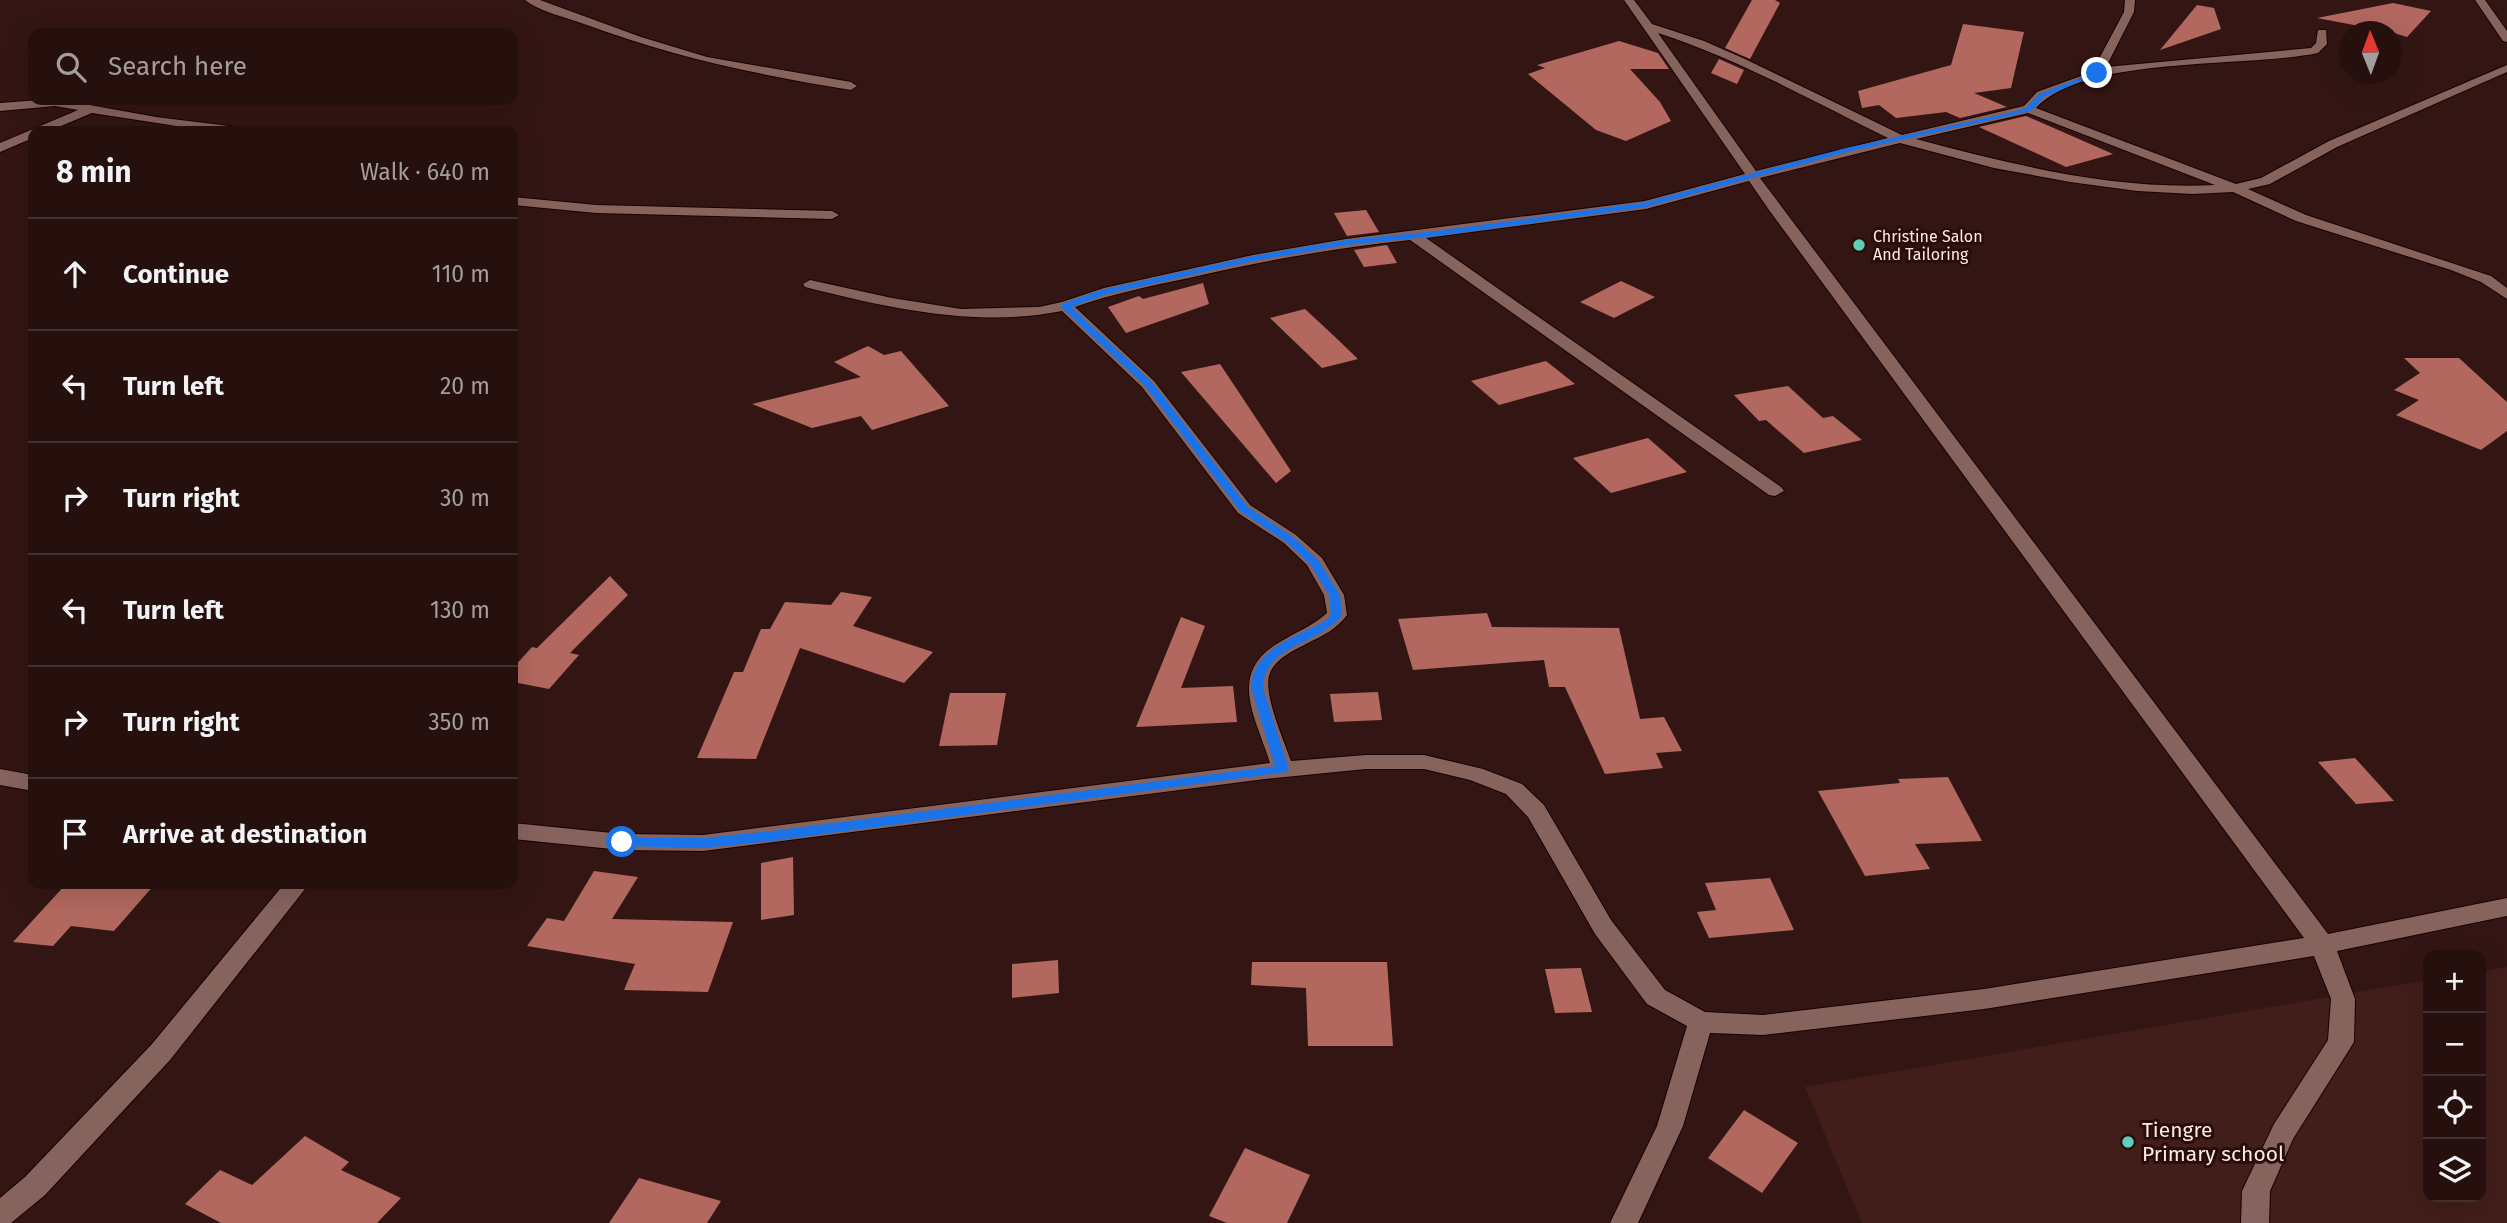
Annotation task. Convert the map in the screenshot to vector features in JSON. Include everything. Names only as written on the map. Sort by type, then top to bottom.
[{"type":"street","points":[[530,0],[653,45],[704,60],[851,86]]},
{"type":"street","points":[[1629,0],[1753,177],[2322,945],[2343,999],[2341,1042],[2283,1132],[2256,1191],[2256,1223]]},
{"type":"street","points":[[2097,73],[2129,12],[2130,0]]},
{"type":"street","points":[[2480,0],[2507,39]]},
{"type":"street","points":[[1649,27],[1700,43],[1741,61],[1900,139],[1994,164],[2070,178],[2137,187],[2193,190],[2235,188],[2265,181],[2333,144],[2504,71]]},
{"type":"street","points":[[810,284],[892,302],[961,313],[1039,311],[1065,306],[1104,292],[1253,259],[1346,243],[1646,205],[1846,150],[2028,109],[2041,96],[2097,73],[2132,66],[2314,51],[2321,44],[2322,32]]},
{"type":"street","points":[[0,107],[28,104]]},
{"type":"street","points":[[70,105],[204,126]]},
{"type":"street","points":[[51,126],[90,109]]},
{"type":"street","points":[[2028,109],[2235,188],[2301,218],[2456,267],[2486,279],[2507,295]]},
{"type":"street","points":[[0,148],[28,136]]},
{"type":"street","points":[[518,201],[596,209],[832,215]]},
{"type":"street","points":[[1413,236],[1775,491]]},
{"type":"street","points":[[1065,306],[1148,384],[1244,509],[1290,540],[1314,562],[1334,595],[1336,615],[1329,623],[1275,653],[1262,664],[1257,676],[1257,688],[1283,769]]},
{"type":"street","points":[[518,832],[622,842],[703,843],[1283,769],[1366,762],[1424,762],[1475,774],[1514,789],[1536,811],[1603,927],[1656,997],[1701,1022],[1763,1025],[1984,999],[2322,945],[2507,907]]},
{"type":"street","points":[[0,777],[28,782]]},
{"type":"street","points":[[0,1216],[35,1186],[161,1052],[293,889]]},
{"type":"street","points":[[1624,1223],[1670,1126],[1701,1022]]},
{"type":"shaded area","name":"Tiengre Primary school","points":[[2507,967],[2507,1223],[1862,1223],[1805,1087],[2423,981],[2423,1202],[2486,1202],[2486,970]]},
{"type":"building","points":[[1752,0],[1775,0],[1780,3],[1750,59],[1725,48]]},
{"type":"building","points":[[2393,3],[2431,11],[2407,37],[2402,35],[2402,21],[2339,22],[2317,18]]},
{"type":"building","points":[[2197,5],[2214,8],[2221,29],[2160,50]]},
{"type":"building","points":[[1963,24],[2024,32],[2011,88],[1974,93],[2007,107],[1960,118],[1946,112],[1896,118],[1879,105],[1862,108],[1858,91],[1951,65]]},
{"type":"building","points":[[1619,41],[1658,53],[1669,69],[1630,69],[1660,102],[1671,121],[1626,141],[1596,130],[1528,74],[1545,68],[1537,65]]},
{"type":"building","points":[[1719,59],[1744,70],[1737,84],[1711,73]]},
{"type":"building","points":[[2026,116],[2113,154],[2066,167],[1979,127]]},
{"type":"building","points":[[1366,210],[1379,232],[1347,236],[1334,213]]},
{"type":"building","points":[[1387,245],[1397,263],[1364,267],[1354,250]]},
{"type":"building","points":[[1621,281],[1655,297],[1614,318],[1580,302]]},
{"type":"building","points":[[1203,283],[1209,304],[1126,333],[1108,307],[1139,296],[1143,299]]},
{"type":"building","points":[[1305,309],[1358,359],[1322,368],[1270,318]]},
{"type":"building","points":[[868,346],[884,355],[901,351],[949,406],[872,430],[861,416],[812,428],[752,404],[861,377],[834,362]]},
{"type":"building","points":[[2404,358],[2459,358],[2507,402],[2507,431],[2481,450],[2396,415],[2419,400],[2394,390],[2420,373]]},
{"type":"building","points":[[1546,361],[1575,384],[1499,405],[1471,381]]},
{"type":"building","points":[[1220,364],[1291,471],[1276,483],[1181,372]]},
{"type":"building","points":[[1788,386],[1823,418],[1833,416],[1862,440],[1804,453],[1766,420],[1759,421],[1734,395]]},
{"type":"building","points":[[1648,438],[1687,472],[1611,493],[1573,458]]},
{"type":"building","points":[[610,576],[628,595],[570,653],[579,655],[549,689],[518,683],[518,662],[532,647],[537,648]]},
{"type":"building","points":[[841,592],[872,597],[853,626],[933,652],[904,683],[800,648],[756,759],[697,758],[734,672],[743,672],[761,629],[770,629],[785,602],[831,605]]},
{"type":"building","points":[[1487,613],[1492,627],[1619,628],[1640,719],[1664,717],[1682,751],[1656,753],[1663,768],[1605,774],[1565,687],[1549,687],[1544,660],[1413,670],[1398,619]]},
{"type":"building","points":[[1181,617],[1205,626],[1181,688],[1233,686],[1237,722],[1136,727]]},
{"type":"building","points":[[1378,692],[1382,720],[1334,722],[1330,694]]},
{"type":"building","points":[[950,693],[1006,693],[997,745],[939,746]]},
{"type":"building","points":[[2355,758],[2394,801],[2356,804],[2318,762]]},
{"type":"building","points":[[1948,777],[1982,841],[1915,844],[1930,869],[1865,876],[1818,791],[1900,783],[1898,779]]},
{"type":"building","points":[[793,857],[794,915],[761,920],[761,863]]},
{"type":"building","points":[[594,871],[638,877],[612,919],[733,922],[708,992],[624,990],[635,964],[527,946],[547,918],[564,921]]},
{"type":"building","points":[[1770,878],[1794,930],[1709,938],[1697,912],[1716,910],[1705,883]]},
{"type":"building","points":[[61,889],[151,889],[114,931],[71,926],[53,946],[13,942]]},
{"type":"building","points":[[1058,960],[1059,993],[1012,998],[1012,964]]},
{"type":"building","points":[[1252,962],[1387,962],[1393,1046],[1308,1046],[1306,988],[1251,985]]},
{"type":"building","points":[[1581,968],[1592,1012],[1555,1013],[1545,969]]},
{"type":"building","points":[[1744,1110],[1798,1143],[1762,1193],[1708,1158]]},
{"type":"building","points":[[305,1136],[349,1162],[341,1170],[401,1198],[377,1223],[221,1223],[185,1204],[220,1170],[252,1185]]},
{"type":"building","points":[[1245,1148],[1310,1175],[1287,1223],[1227,1223],[1209,1216]]},
{"type":"building","points":[[639,1178],[721,1201],[707,1223],[609,1223]]},
{"type":"place","name":"Christine Salon And Tailoring","points":[[1859,245]]},
{"type":"place","name":"Tiengre Primary school","points":[[2128,1142]]},
{"type":"route","points":[[622,842],[703,843],[772,836],[1283,769],[1257,688],[1257,676],[1262,664],[1275,653],[1329,623],[1338,608],[1334,595],[1314,562],[1290,540],[1244,509],[1148,384],[1110,345],[1065,306],[1104,292],[1253,259],[1346,243],[1646,205],[1846,150],[2006,116],[2028,109],[2041,96],[2055,89],[2097,73]]}]
